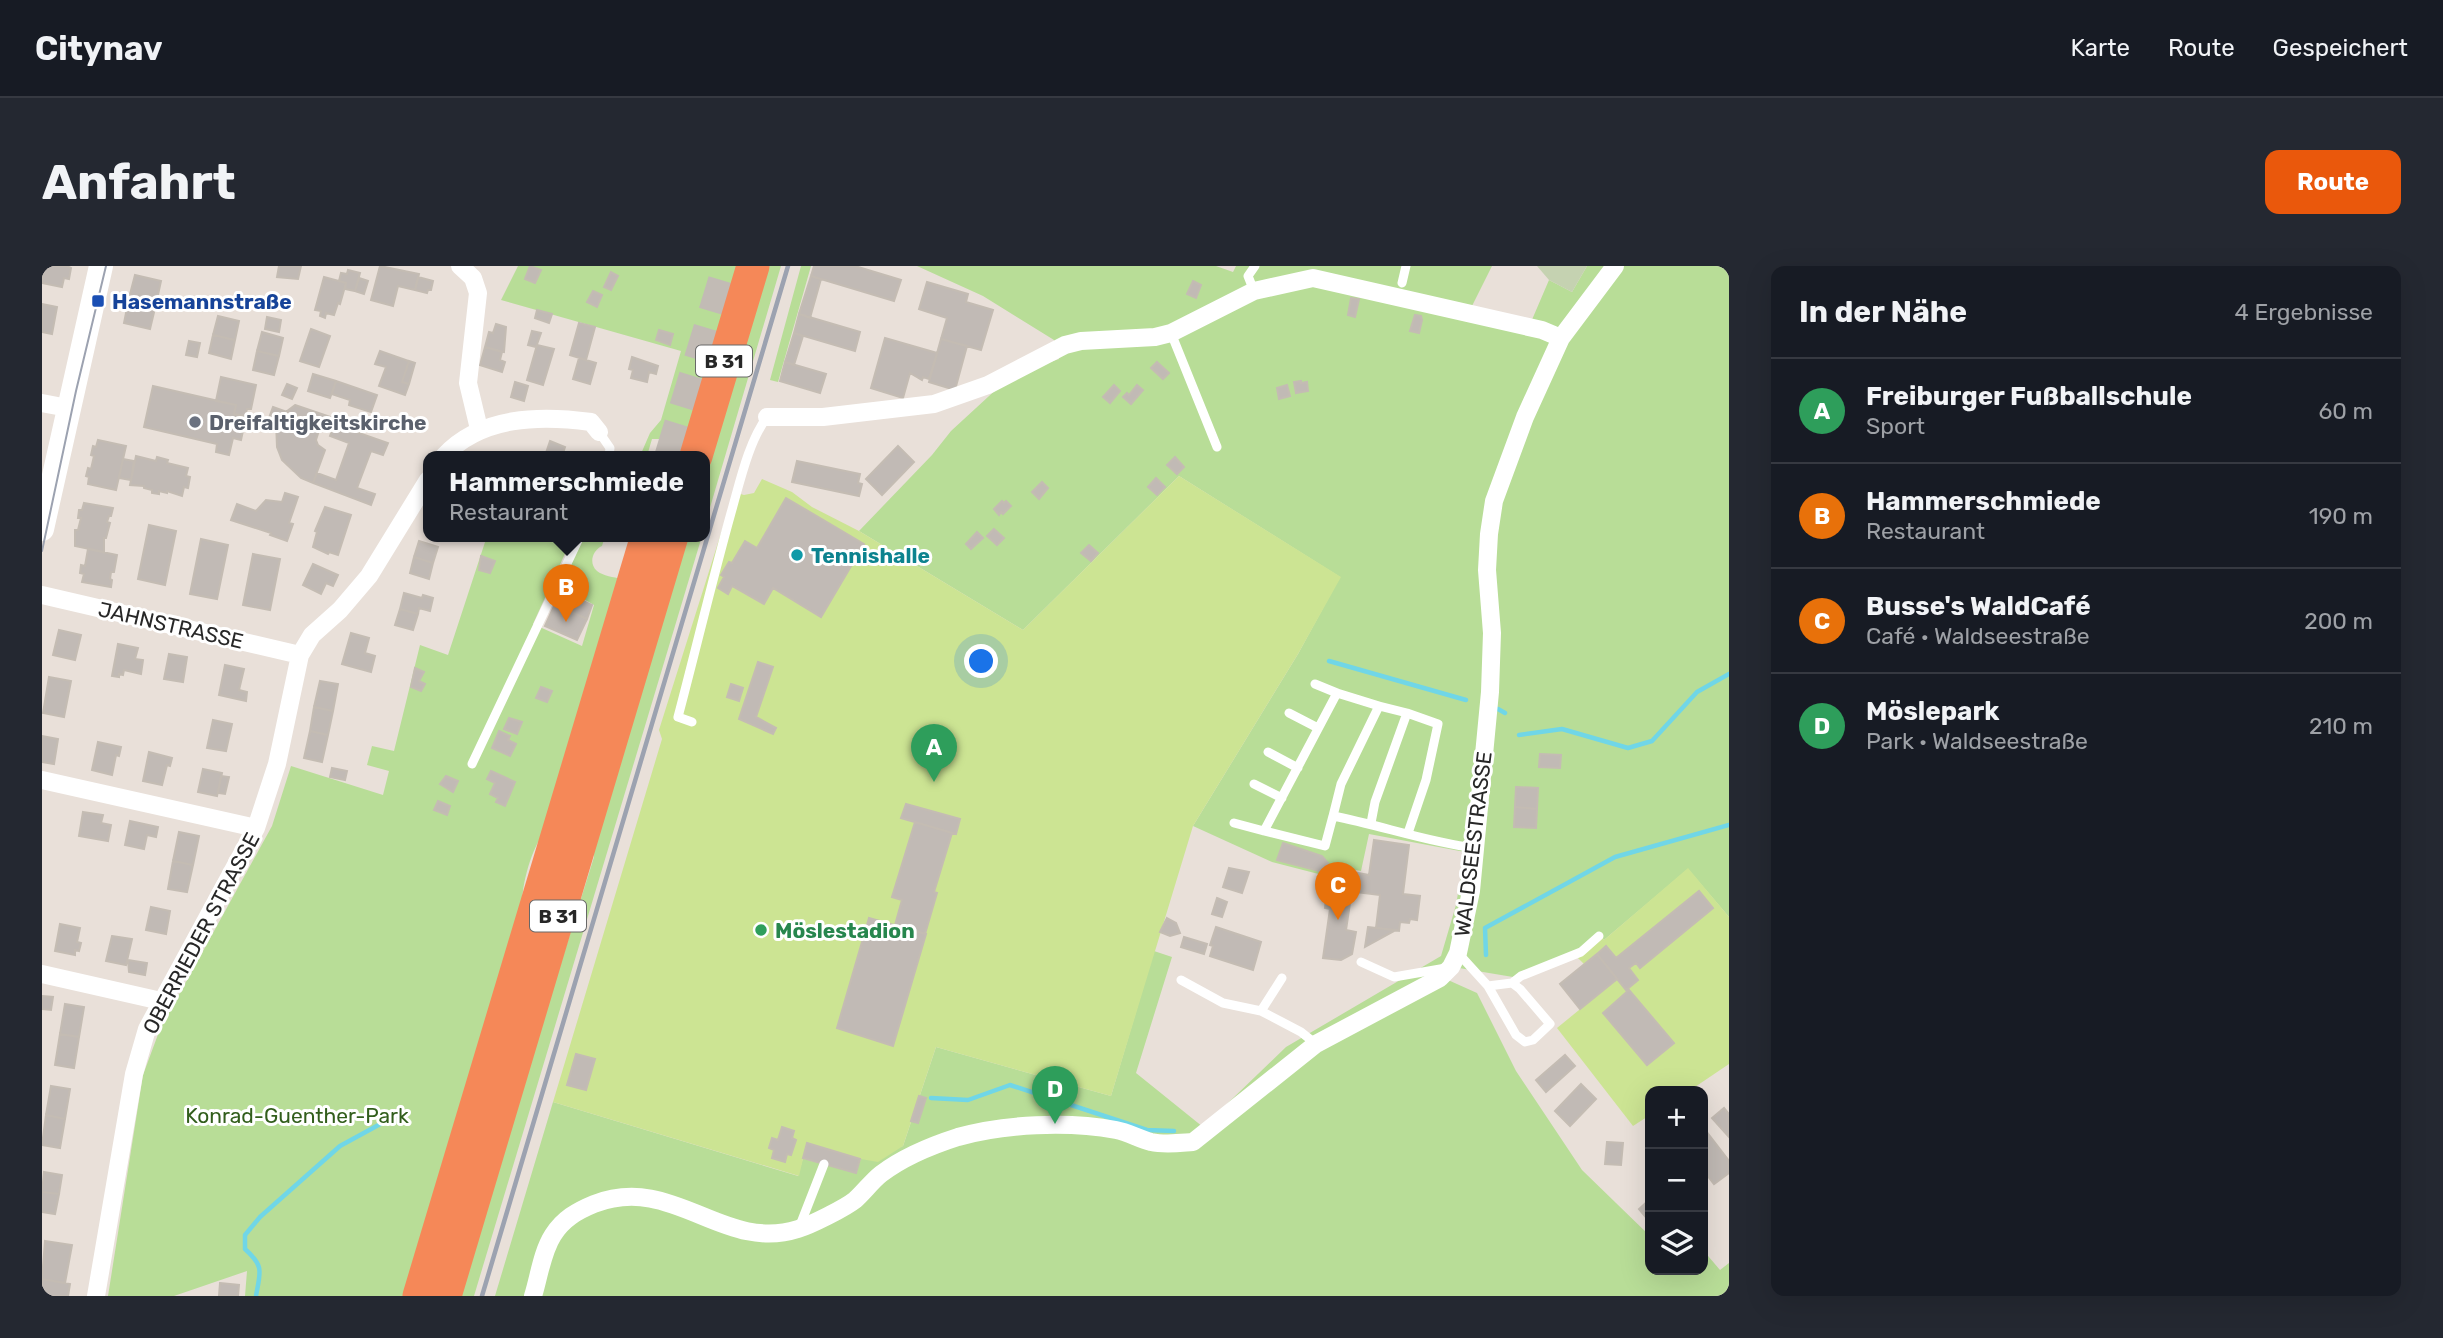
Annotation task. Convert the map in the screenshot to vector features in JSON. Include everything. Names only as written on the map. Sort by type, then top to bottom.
[{"type":"highway","name":"B 31","points":[[697,451],[752,266]]},
{"type":"highway","name":"B 31","points":[[419,1296],[645,542]]},
{"type":"highway","name":"B 31","points":[[445,1296],[670,542]]},
{"type":"street","points":[[42,529],[101,266]]},
{"type":"street","points":[[460,266],[472,278],[478,293],[468,383],[479,429]]},
{"type":"street","name":"WALDSEESTRASSE","points":[[1454,960],[1471,891],[1490,692],[1492,633],[1487,570],[1494,501],[1525,417],[1561,338],[1615,266]]},
{"type":"street","points":[[767,417],[823,417],[934,404],[988,385],[1065,345],[1081,341],[1155,337],[1171,333],[1254,291],[1313,278],[1542,330],[1561,338]]},
{"type":"street","points":[[42,403],[68,408]]},
{"type":"street","points":[[449,451],[457,442],[479,429],[511,421],[566,419],[591,422],[599,432]]},
{"type":"street","points":[[300,655],[312,635],[340,610],[369,576],[423,488]]},
{"type":"street","name":"JAHNSTRASSE","points":[[42,595],[300,655]]},
{"type":"street","name":"OBERRIEDER STRASSE","points":[[96,1296],[134,1074],[147,1030],[256,828],[277,764],[300,655]]},
{"type":"street","points":[[42,780],[256,828]]},
{"type":"street","points":[[533,1296],[551,1238],[562,1223],[577,1211],[610,1198],[646,1196],[690,1209],[731,1229],[767,1234],[799,1229],[853,1201],[882,1173],[957,1138],[1008,1128],[1060,1125],[1116,1130],[1152,1142],[1193,1142],[1316,1044],[1440,978],[1454,960]]},
{"type":"street","points":[[42,974],[161,1002]]},
{"type":"lane","points":[[1254,291],[1248,276],[1255,266]]},
{"type":"lane","points":[[1402,283],[1406,266]]},
{"type":"lane","points":[[1171,333],[1217,447]]},
{"type":"lane","points":[[692,722],[678,717],[706,601],[739,487],[759,429],[767,417]]},
{"type":"lane","points":[[599,432],[610,451]]},
{"type":"lane","points":[[472,764],[577,542]]},
{"type":"lane","points":[[1315,684],[1438,724],[1426,780],[1408,833]]},
{"type":"lane","points":[[1264,831],[1337,693]]},
{"type":"lane","points":[[1234,823],[1325,846],[1340,784],[1379,706]]},
{"type":"lane","points":[[1289,712],[1318,728]]},
{"type":"lane","points":[[1371,823],[1375,802],[1407,713]]},
{"type":"lane","points":[[1268,752],[1298,768]]},
{"type":"lane","points":[[1254,783],[1282,798]]},
{"type":"lane","points":[[1332,816],[1371,823],[1449,845],[1475,848]]},
{"type":"lane","points":[[1488,986],[1512,983],[1521,976],[1581,953],[1599,936]]},
{"type":"lane","points":[[1361,962],[1394,977],[1454,960],[1488,986],[1516,1035],[1525,1042],[1533,1040],[1550,1024],[1512,983]]},
{"type":"lane","points":[[1261,1011],[1282,978]]},
{"type":"lane","points":[[1181,980],[1223,1003],[1261,1011],[1301,1032],[1316,1044]]},
{"type":"lane","points":[[799,1229],[824,1164]]},
{"type":"green space","points":[[518,266],[744,266],[686,451],[660,451],[663,439],[652,439],[648,451],[642,451],[650,433],[661,420],[681,351],[501,300]]},
{"type":"green space","points":[[762,266],[781,266],[710,508],[710,451],[706,451]]},
{"type":"green space","points":[[801,266],[811,266],[778,382],[770,380]]},
{"type":"green space","points":[[917,266],[1216,266],[1233,272],[1236,266],[1492,266],[1472,306],[1531,322],[1549,280],[1572,292],[1587,266],[1729,266],[1729,917],[1688,869],[1604,940],[1599,933],[1575,955],[1519,978],[1459,968],[1448,980],[1477,993],[1516,1071],[1582,1170],[1645,1231],[1645,1275],[1708,1275],[1708,1256],[1720,1270],[1729,1263],[1729,1296],[495,1296],[553,1102],[798,1176],[803,1158],[860,1159],[903,1146],[936,1047],[1111,1096],[1154,951],[1172,957],[1136,1073],[1203,1127],[1286,1047],[1441,956],[1456,905],[1465,852],[1369,834],[1361,871],[1338,867],[1334,878],[1272,862],[1193,826],[1298,654],[1340,577],[1179,476],[1023,630],[859,531],[932,455],[951,431],[1001,385],[1021,372],[1059,359],[1054,340],[983,296]]},
{"type":"green space","points":[[1537,266],[1587,266],[1572,292],[1549,280]]},
{"type":"green space","points":[[1179,476],[1341,577],[1298,654],[1193,826],[1111,1096],[936,1047],[903,1146],[878,1162],[861,1159],[856,1173],[803,1159],[799,1176],[553,1102],[662,739],[659,730],[734,492],[744,495],[754,493],[762,479],[792,492],[812,507],[859,531],[1023,630]]},
{"type":"green space","name":"Konrad-Guenther-Park","points":[[485,542],[570,542],[533,624],[582,646],[594,605],[559,585],[581,542],[603,542],[594,554],[594,568],[599,573],[621,579],[548,827],[528,868],[523,892],[523,913],[408,1296],[245,1296],[247,1271],[174,1296],[108,1296],[143,1075],[160,1029],[272,826],[291,766],[383,795],[389,771],[367,765],[372,746],[394,751],[420,645],[448,655]]},
{"type":"green space","points":[[678,542],[700,542],[474,1296],[457,1296],[594,857],[592,844]]},
{"type":"green space","points":[[1688,868],[1729,917],[1729,1064],[1696,1086],[1645,1086],[1645,1118],[1633,1126],[1557,1028],[1617,979],[1597,954],[1584,964],[1575,955],[1599,933],[1604,940]]},
{"type":"building","points":[[43,266],[71,268],[69,279],[64,278],[62,287],[42,283]]},
{"type":"building","points":[[279,266],[301,266],[298,279],[277,277]]},
{"type":"building","points":[[380,266],[419,274],[415,290],[398,286],[393,306],[371,300]]},
{"type":"building","points":[[530,266],[541,270],[535,283],[525,279]]},
{"type":"building","points":[[814,266],[855,266],[901,280],[894,301],[811,276]]},
{"type":"building","points":[[348,270],[360,273],[355,291],[345,289],[346,283],[339,281],[341,273],[347,274]]},
{"type":"building","points":[[611,272],[618,276],[611,290],[604,287]]},
{"type":"building","points":[[135,275],[161,281],[156,304],[129,298]]},
{"type":"building","points":[[811,276],[821,279],[810,318],[799,314]]},
{"type":"building","points":[[324,277],[346,283],[334,315],[326,313],[325,318],[320,316],[321,311],[315,310]]},
{"type":"building","points":[[418,277],[433,281],[431,290],[427,293],[415,290]]},
{"type":"building","points":[[359,278],[368,281],[364,294],[355,291]]},
{"type":"building","points":[[1193,281],[1201,285],[1196,298],[1187,294]]},
{"type":"building","points":[[927,282],[968,294],[966,302],[993,310],[981,350],[941,339],[947,318],[919,309]]},
{"type":"building","points":[[593,291],[602,295],[597,307],[587,302]]},
{"type":"building","points":[[129,298],[156,304],[150,329],[124,323]]},
{"type":"building","points":[[1351,298],[1359,299],[1355,317],[1348,315]]},
{"type":"building","points":[[42,304],[57,307],[52,334],[42,332]]},
{"type":"building","points":[[537,310],[552,314],[549,323],[535,318]]},
{"type":"building","points":[[799,314],[860,332],[855,351],[794,333]]},
{"type":"building","points":[[1415,315],[1421,316],[1422,320],[1419,333],[1410,331]]},
{"type":"building","points":[[218,316],[239,321],[235,340],[213,335]]},
{"type":"building","points":[[267,317],[281,320],[279,332],[265,329]]},
{"type":"building","points":[[579,323],[595,327],[586,360],[570,355]]},
{"type":"building","points":[[496,324],[506,327],[504,352],[485,347],[489,332],[493,333]]},
{"type":"building","points":[[311,329],[330,336],[319,367],[300,361]]},
{"type":"building","points":[[659,330],[673,334],[670,345],[656,340]]},
{"type":"building","points":[[532,331],[541,333],[536,347],[528,345]]},
{"type":"building","points":[[262,332],[283,338],[279,356],[257,351]]},
{"type":"building","points":[[794,333],[803,336],[794,365],[785,362]]},
{"type":"building","points":[[213,335],[235,340],[231,359],[209,353]]},
{"type":"building","points":[[885,338],[937,353],[929,379],[923,377],[922,380],[910,373],[903,398],[871,388]]},
{"type":"building","points":[[941,339],[967,346],[955,390],[929,382]]},
{"type":"building","points":[[189,341],[200,343],[197,357],[186,355]]},
{"type":"building","points":[[537,345],[554,349],[543,385],[527,380]]},
{"type":"building","points":[[485,347],[502,352],[500,360],[505,362],[502,372],[480,365]]},
{"type":"building","points":[[257,351],[279,356],[274,375],[253,370]]},
{"type":"building","points":[[380,351],[409,361],[402,382],[409,384],[405,395],[379,386],[386,367],[375,364]]},
{"type":"building","points":[[632,357],[658,366],[656,374],[649,372],[647,382],[631,378],[633,370],[629,369]]},
{"type":"building","points":[[579,358],[596,363],[590,384],[573,379]]},
{"type":"building","points":[[409,361],[415,363],[409,384],[402,382]]},
{"type":"building","points":[[785,362],[826,374],[820,393],[780,381]]},
{"type":"building","points":[[1157,362],[1169,373],[1163,379],[1151,368]]},
{"type":"building","points":[[313,374],[336,381],[330,398],[308,391]]},
{"type":"building","points":[[221,377],[256,385],[251,409],[247,409],[245,416],[234,414],[236,405],[216,401]]},
{"type":"building","points":[[336,381],[377,395],[371,412],[349,405],[350,400],[332,394]]},
{"type":"building","points":[[515,382],[528,386],[524,401],[511,397]]},
{"type":"building","points":[[1294,382],[1307,382],[1308,391],[1296,393]]},
{"type":"building","points":[[287,384],[297,388],[292,399],[282,395]]},
{"type":"building","points":[[1114,385],[1120,391],[1110,403],[1103,397]]},
{"type":"building","points":[[1137,385],[1143,390],[1131,404],[1123,397],[1127,393],[1129,395]]},
{"type":"building","points":[[1287,385],[1290,396],[1279,399],[1277,388]]},
{"type":"building","name":"Dreifaltigkeitskirche","points":[[153,386],[236,405],[234,414],[246,417],[241,440],[233,438],[229,455],[216,452],[217,444],[144,427]]},
{"type":"building","points":[[295,405],[336,419],[333,428],[286,412]]},
{"type":"building","points":[[273,407],[321,424],[316,440],[325,450],[313,483],[301,478],[282,460],[277,447],[276,421],[269,418]]},
{"type":"building","points":[[336,420],[358,427],[356,432],[388,443],[383,455],[371,451],[357,488],[375,494],[371,505],[313,483],[317,473],[336,480],[349,443],[330,436]]},
{"type":"building","points":[[98,440],[126,446],[116,490],[88,484],[89,477],[86,476],[88,468],[91,469],[93,446],[96,447]]},
{"type":"building","points":[[550,441],[565,447],[564,451],[547,451]]},
{"type":"building","points":[[898,446],[914,462],[882,495],[866,479]]},
{"type":"building","points":[[136,456],[156,461],[157,457],[168,460],[167,463],[188,468],[188,488],[184,487],[182,496],[167,491],[152,493],[152,490],[144,486],[130,485]]},
{"type":"building","points":[[1175,457],[1184,467],[1177,474],[1167,465]]},
{"type":"building","points":[[123,459],[134,461],[131,480],[119,478]]},
{"type":"building","points":[[797,461],[860,474],[858,483],[862,484],[859,496],[792,482]]},
{"type":"building","points":[[1156,478],[1165,487],[1157,495],[1148,487]]},
{"type":"building","points":[[1042,482],[1048,488],[1039,499],[1032,492]]},
{"type":"building","points":[[285,493],[298,497],[289,523],[293,524],[287,541],[231,520],[237,504],[256,511],[266,500],[282,502]]},
{"type":"building","name":"Tennishalle","points":[[786,498],[864,544],[821,617],[773,588],[764,604],[732,586],[728,594],[718,588],[724,577],[721,575],[745,541],[757,548]]},
{"type":"building","points":[[1002,501],[1011,506],[999,515],[994,509]]},
{"type":"building","points":[[84,503],[113,508],[107,522],[110,523],[104,538],[104,552],[75,546],[75,530],[78,530],[81,518],[78,518],[79,510],[82,510]]},
{"type":"building","points":[[325,507],[351,515],[338,555],[313,547],[317,532],[315,531]]},
{"type":"building","points":[[149,525],[176,531],[165,585],[138,579]]},
{"type":"building","points":[[994,529],[1004,538],[997,545],[987,536]]},
{"type":"building","points":[[977,532],[983,538],[971,549],[966,544]]},
{"type":"building","points":[[201,539],[228,545],[217,599],[190,594]]},
{"type":"building","points":[[419,541],[438,547],[433,563],[414,557]]},
{"type":"building","points":[[1089,545],[1098,553],[1091,561],[1081,553]]},
{"type":"building","points":[[88,549],[117,555],[114,572],[111,572],[111,587],[82,582],[84,574],[80,573],[81,565],[85,566]]},
{"type":"building","points":[[253,554],[280,559],[270,610],[243,605]]},
{"type":"building","points":[[481,556],[495,561],[490,573],[479,570]]},
{"type":"building","points":[[414,557],[433,563],[429,579],[410,573]]},
{"type":"building","points":[[313,564],[338,575],[333,586],[326,583],[321,594],[303,585]]},
{"type":"building","points":[[404,593],[433,598],[430,611],[419,608],[418,614],[400,609]]},
{"type":"building","points":[[574,597],[592,605],[587,619],[568,610]]},
{"type":"building","points":[[555,604],[587,619],[577,640],[545,626]]},
{"type":"building","points":[[400,609],[418,614],[413,630],[395,625]]},
{"type":"building","points":[[59,630],[81,635],[75,660],[53,655]]},
{"type":"building","points":[[351,633],[369,638],[365,653],[375,656],[371,672],[342,664]]},
{"type":"building","points":[[118,644],[138,648],[135,659],[143,660],[141,674],[124,670],[119,677],[112,676]]},
{"type":"building","points":[[169,654],[187,657],[183,682],[164,679]]},
{"type":"building","points":[[758,662],[773,667],[756,717],[776,728],[773,734],[739,719]]},
{"type":"building","points":[[225,665],[244,669],[239,690],[247,692],[246,701],[219,695]]},
{"type":"building","points":[[415,668],[424,672],[419,681],[425,684],[421,691],[411,687]]},
{"type":"building","points":[[49,677],[71,681],[64,717],[43,713]]},
{"type":"building","points":[[320,681],[338,684],[333,711],[314,707]]},
{"type":"building","points":[[731,684],[743,688],[739,701],[727,697]]},
{"type":"building","points":[[541,687],[552,691],[547,702],[536,698]]},
{"type":"building","points":[[314,707],[333,711],[328,735],[310,731]]},
{"type":"building","points":[[509,718],[522,722],[517,734],[504,729]]},
{"type":"building","points":[[213,720],[232,724],[226,751],[207,748]]},
{"type":"building","points":[[310,731],[328,735],[322,762],[304,758]]},
{"type":"building","points":[[499,731],[510,736],[508,740],[516,744],[510,756],[492,748]]},
{"type":"building","points":[[42,736],[58,739],[54,764],[42,762]]},
{"type":"building","points":[[98,742],[121,747],[119,756],[116,755],[112,775],[92,770]]},
{"type":"building","points":[[149,752],[172,758],[170,766],[167,765],[162,785],[143,781]]},
{"type":"building","points":[[1540,754],[1561,755],[1560,768],[1539,767]]},
{"type":"building","points":[[332,768],[347,771],[345,780],[330,777]]},
{"type":"building","points":[[203,769],[222,773],[217,796],[198,792]]},
{"type":"building","points":[[491,771],[515,782],[505,806],[496,802],[498,798],[490,794],[495,783],[487,779]]},
{"type":"building","points":[[221,776],[229,777],[225,794],[218,793]]},
{"type":"building","points":[[446,776],[458,781],[453,792],[440,784]]},
{"type":"building","points":[[1516,787],[1538,788],[1537,809],[1515,807]]},
{"type":"building","points":[[438,801],[450,806],[447,815],[434,810]]},
{"type":"building","points":[[906,804],[960,819],[956,834],[901,818]]},
{"type":"building","points":[[1515,807],[1537,809],[1536,828],[1514,827]]},
{"type":"building","points":[[83,812],[103,815],[101,823],[111,825],[108,841],[79,836]]},
{"type":"building","points":[[130,821],[158,827],[156,837],[147,835],[144,849],[125,845]]},
{"type":"building","points":[[915,822],[952,833],[934,892],[937,893],[925,934],[895,925],[902,900],[892,897]]},
{"type":"building","points":[[179,832],[199,836],[193,865],[173,861]]},
{"type":"building","points":[[1374,840],[1409,845],[1403,894],[1420,896],[1417,920],[1400,922],[1399,931],[1376,928],[1380,895],[1355,892],[1358,873],[1369,875]]},
{"type":"building","points":[[1283,843],[1322,856],[1328,863],[1326,869],[1323,872],[1277,860]]},
{"type":"building","points":[[173,861],[193,865],[187,892],[168,889]]},
{"type":"building","points":[[1229,868],[1249,872],[1242,893],[1223,887]]},
{"type":"building","points":[[1335,880],[1353,883],[1346,930],[1356,932],[1352,954],[1341,960],[1323,958],[1330,909],[1325,908],[1326,899],[1332,900],[1332,897],[1327,896],[1328,887],[1333,888]]},
{"type":"building","points":[[1699,891],[1713,908],[1640,968],[1636,963],[1629,968],[1638,980],[1626,990],[1597,954],[1606,946],[1616,958]]},
{"type":"building","points":[[1217,898],[1227,902],[1222,917],[1212,914]]},
{"type":"building","points":[[151,907],[170,911],[166,934],[146,930]]},
{"type":"building","points":[[869,918],[926,934],[893,1046],[837,1028]]},
{"type":"building","points":[[1167,918],[1176,923],[1180,933],[1170,936],[1160,932]]},
{"type":"building","points":[[60,924],[80,928],[77,942],[81,943],[79,951],[75,950],[75,955],[55,951]]},
{"type":"building","points":[[1216,927],[1261,942],[1253,970],[1210,956],[1213,946],[1210,945]]},
{"type":"building","points":[[1368,927],[1376,928],[1396,930],[1365,947]]},
{"type":"building","points":[[112,936],[132,939],[126,965],[106,961]]},
{"type":"building","points":[[1184,937],[1207,944],[1204,954],[1181,947]]},
{"type":"building","points":[[1597,954],[1617,979],[1580,1009],[1560,984]]},
{"type":"building","points":[[128,960],[147,963],[145,975],[129,972]]},
{"type":"building","points":[[1629,990],[1674,1043],[1647,1065],[1603,1013]]},
{"type":"building","points":[[42,996],[53,997],[51,1010],[42,1009]]},
{"type":"building","points":[[65,1004],[84,1007],[79,1037],[60,1034]]},
{"type":"building","points":[[60,1034],[79,1037],[74,1068],[55,1065]]},
{"type":"building","points":[[576,1054],[595,1059],[586,1090],[567,1085]]},
{"type":"building","points":[[1565,1055],[1575,1066],[1546,1092],[1536,1080]]},
{"type":"building","points":[[1581,1084],[1596,1099],[1570,1126],[1555,1111]]},
{"type":"building","points":[[51,1086],[70,1089],[65,1119],[46,1115]]},
{"type":"building","points":[[919,1096],[926,1098],[918,1123],[911,1121]]},
{"type":"building","points":[[1724,1108],[1729,1114],[1729,1137],[1712,1118]]},
{"type":"building","points":[[46,1115],[65,1119],[60,1148],[42,1145]]},
{"type":"building","points":[[782,1127],[794,1131],[792,1138],[796,1140],[791,1155],[787,1154],[785,1162],[772,1158],[774,1150],[769,1148],[772,1138],[778,1140]]},
{"type":"building","points":[[1708,1134],[1729,1161],[1729,1173],[1714,1184],[1708,1176]]},
{"type":"building","points":[[1607,1142],[1623,1143],[1621,1165],[1605,1164]]},
{"type":"building","points":[[807,1143],[860,1159],[856,1173],[803,1158]]},
{"type":"building","points":[[44,1172],[62,1175],[59,1194],[42,1192]]},
{"type":"building","points":[[42,1192],[59,1194],[55,1214],[42,1212]]},
{"type":"building","points":[[1645,1204],[1645,1216],[1639,1209]]},
{"type":"building","points":[[45,1241],[72,1245],[65,1283],[42,1279]]},
{"type":"building","points":[[42,1279],[70,1284],[68,1296],[42,1296]]},
{"type":"building","points":[[220,1283],[239,1285],[238,1296],[219,1296]]},
{"type":"waterway","points":[[1329,661],[1466,700]]},
{"type":"waterway","points":[[1519,735],[1562,729],[1628,748],[1652,741],[1697,692],[1729,674]]},
{"type":"waterway","points":[[1498,709],[1505,713]]},
{"type":"waterway","points":[[1486,955],[1485,928],[1615,857],[1729,825]]},
{"type":"waterway","points":[[931,1098],[968,1100],[1010,1085],[1147,1130],[1174,1131]]},
{"type":"waterway","points":[[256,1296],[260,1270],[245,1249],[245,1235],[260,1217],[340,1146],[395,1116]]},
{"type":"tunnel","points":[[673,451],[729,266]]},
{"type":"tram line","points":[[42,551],[106,266]]},
{"type":"railway","points":[[710,529],[788,266]]},
{"type":"railway","points":[[482,1296],[706,542]]},
{"type":"place","name":"Hasemannstraße","points":[[98,301]]},
{"type":"place","name":"Dreifaltigkeitskirche","points":[[195,422]]},
{"type":"place","name":"Tennishalle","points":[[797,555]]},
{"type":"place","name":"Hammerschmiede","points":[[566,622]]},
{"type":"place","name":"Freiburger Fußballschule","points":[[934,782]]},
{"type":"place","name":"Busse's WaldCafé","points":[[1338,920]]},
{"type":"place","name":"Möslestadion","points":[[761,930]]},
{"type":"place","name":"Möslepark","points":[[1055,1124]]}]
